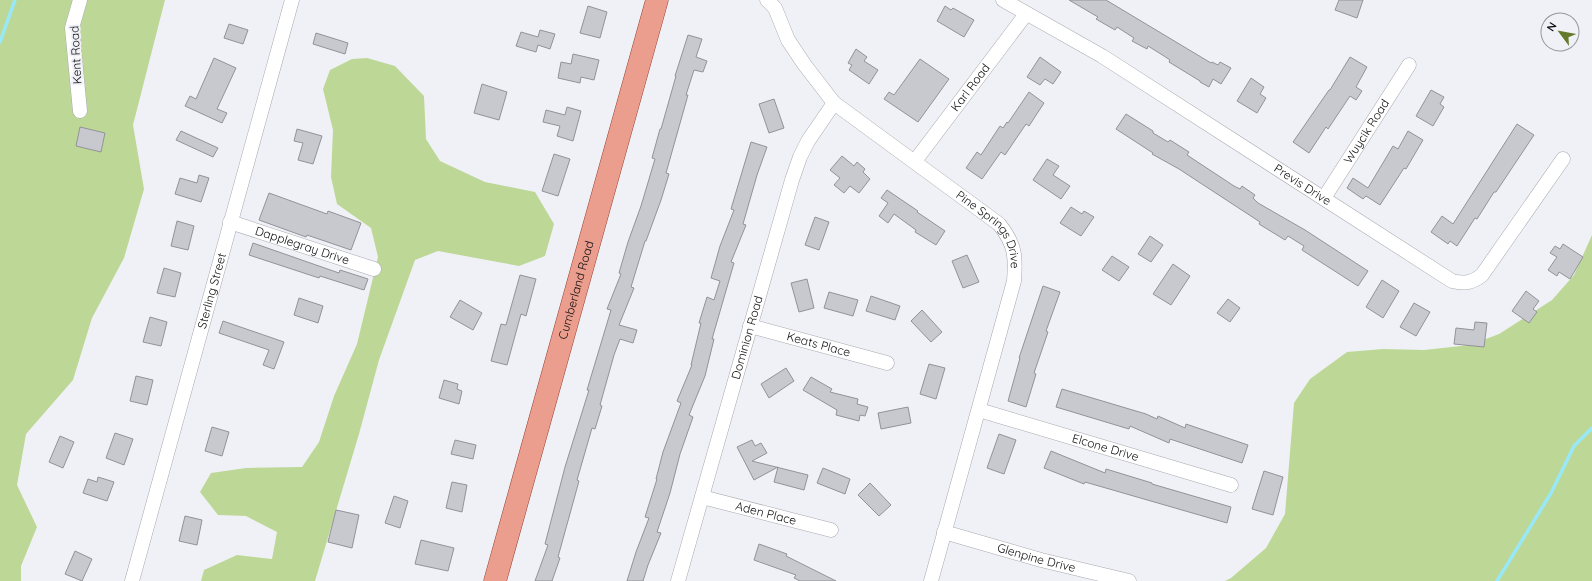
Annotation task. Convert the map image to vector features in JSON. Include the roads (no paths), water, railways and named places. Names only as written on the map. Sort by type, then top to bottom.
[{"type":"main road","name":"Cumberland Road","points":[[495,581],[657,0]]},
{"type":"street","name":"Kent Road","points":[[80,0],[72,28],[80,111]]},
{"type":"street","name":"Sterling Street","points":[[132,581],[292,0]]},
{"type":"street","name":"Pine Springs Drive","points":[[767,0],[775,8],[788,40],[804,64],[834,103],[999,224],[1008,234],[1013,246],[1016,260],[1014,281],[931,581]]},
{"type":"street","name":"Previs Drive","points":[[1003,0],[1102,56],[1452,281],[1468,283],[1476,280],[1482,275],[1563,159]]},
{"type":"street","name":"Karl Road","points":[[915,161],[1026,14]]},
{"type":"street","name":"Wuycik Road","points":[[1324,198],[1409,65]]},
{"type":"street","name":"Dominion Road","points":[[678,581],[750,326],[800,158],[808,141],[834,103]]},
{"type":"street","name":"Dapplegray Drive","points":[[230,222],[374,269]]},
{"type":"street","name":"Keats Place","points":[[750,326],[887,363]]},
{"type":"street","name":"Elcone Drive","points":[[979,410],[1231,485]]},
{"type":"street","name":"Aden Place","points":[[702,497],[831,530]]},
{"type":"street","name":"Glenpine Drive","points":[[944,532],[1041,560],[1129,581]]},
{"type":"waterway","points":[[0,42],[15,0]]},
{"type":"waterway","points":[[1497,581],[1551,493],[1574,446],[1592,428]]}]
